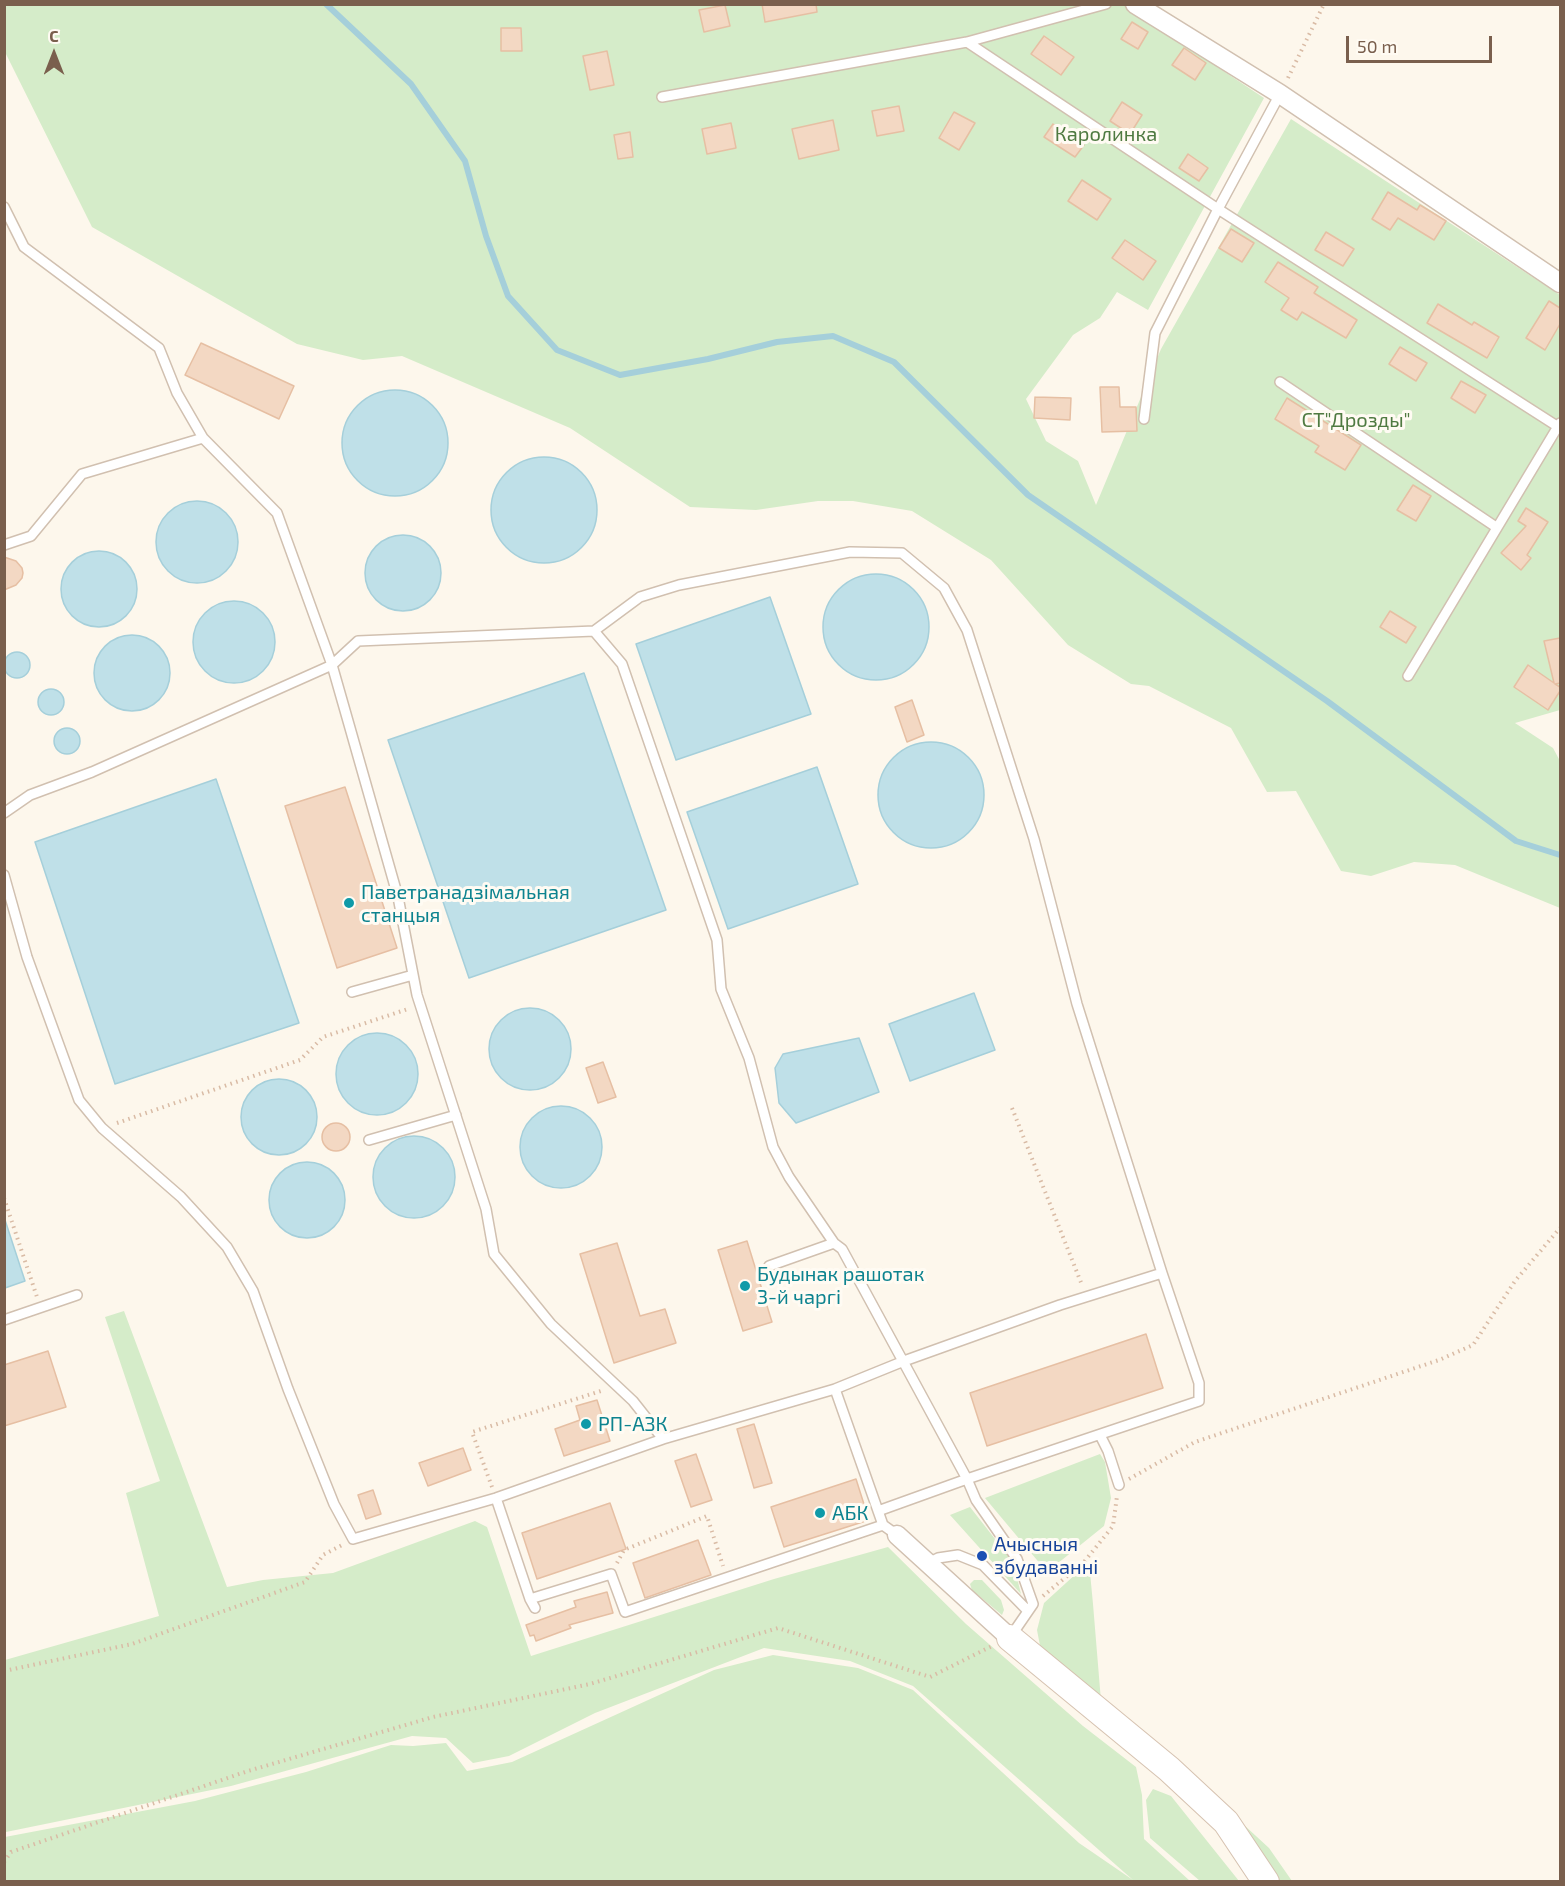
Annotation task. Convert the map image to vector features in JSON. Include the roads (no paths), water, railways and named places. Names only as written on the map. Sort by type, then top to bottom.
[{"type":"street","points":[[1135,4],[1280,94],[1560,283]]},
{"type":"street","points":[[890,1530],[1010,1638],[1169,1769],[1226,1822],[1266,1881]]},
{"type":"lane","points":[[662,97],[967,42],[1106,4]]},
{"type":"lane","points":[[967,42],[1218,209],[1560,426],[1496,527],[1408,676]]},
{"type":"lane","points":[[1144,419],[1155,333],[1280,94]]},
{"type":"lane","points":[[4,207],[24,247],[159,348],[177,393],[203,438],[277,513],[332,665],[398,897],[420,1005],[486,1209],[494,1254],[551,1324],[633,1401],[663,1438]]},
{"type":"lane","points":[[1280,382],[1496,527]]},
{"type":"lane","points":[[4,545],[31,536],[82,474],[203,438]]},
{"type":"lane","points":[[4,813],[30,795],[93,772],[332,665],[358,641],[594,631],[640,597],[679,585],[850,552],[902,553],[944,588],[967,630],[1031,828],[1077,1004],[1199,1383],[1199,1401],[878,1511]]},
{"type":"lane","points":[[594,631],[621,664],[717,940],[721,989],[749,1058],[772,1147],[789,1177],[834,1242],[842,1249],[967,1479],[976,1500],[1017,1559],[1030,1607],[1010,1638]]},
{"type":"lane","points":[[4,875],[27,957],[79,1100],[102,1128],[181,1197],[227,1247],[253,1291],[304,1431],[334,1504],[353,1539],[496,1498],[663,1438],[835,1389],[904,1361],[1086,1297],[1162,1273]]},
{"type":"lane","points":[[352,992],[413,975]]},
{"type":"lane","points":[[369,1140],[456,1115]]},
{"type":"lane","points":[[769,1266],[834,1242]]},
{"type":"lane","points":[[4,1320],[77,1295]]},
{"type":"lane","points":[[530,1599],[611,1574],[625,1612],[727,1578],[890,1530],[878,1511],[835,1389]]},
{"type":"lane","points":[[1100,1435],[1119,1485]]},
{"type":"lane","points":[[496,1498],[535,1608]]},
{"type":"lane","points":[[928,1563],[938,1558],[958,1555],[983,1565],[1030,1607]]},
{"type":"water","points":[[395,390],[415,394],[432,406],[444,423],[448,443],[444,463],[432,480],[415,492],[395,496],[375,492],[358,480],[346,463],[342,443],[346,423],[358,406],[375,394]]},
{"type":"water","points":[[544,457],[564,461],[581,473],[593,490],[597,510],[593,530],[581,547],[564,559],[544,563],[524,559],[507,547],[495,530],[491,510],[495,490],[507,473],[524,461]]},
{"type":"water","points":[[197,501],[213,504],[226,513],[235,526],[238,542],[235,558],[226,571],[213,580],[197,583],[181,580],[168,571],[159,558],[156,542],[159,526],[168,513],[181,504]]},
{"type":"water","points":[[403,535],[417,538],[430,546],[438,559],[441,573],[438,587],[430,600],[417,608],[403,611],[389,608],[376,600],[368,587],[365,573],[368,559],[376,546],[389,538]]},
{"type":"water","points":[[99,551],[113,554],[126,562],[134,575],[137,589],[134,603],[126,616],[113,624],[99,627],[85,624],[72,616],[64,603],[61,589],[64,575],[72,562],[85,554]]},
{"type":"water","points":[[876,574],[896,578],[913,590],[925,607],[929,627],[925,647],[913,664],[896,676],[876,680],[856,676],[839,664],[827,647],[823,627],[827,607],[839,590],[856,578]]},
{"type":"water","points":[[770,597],[811,714],[676,760],[636,644]]},
{"type":"water","points":[[234,601],[250,604],[263,613],[272,626],[275,642],[272,658],[263,671],[250,680],[234,683],[218,680],[205,671],[196,658],[193,642],[196,626],[205,613],[218,604]]},
{"type":"water","points":[[132,635],[146,638],[159,646],[167,659],[170,673],[167,687],[159,700],[146,708],[132,711],[118,708],[105,700],[97,687],[94,673],[97,659],[105,646],[118,638]]},
{"type":"water","points":[[17,652],[26,656],[30,665],[26,674],[17,678],[8,674],[4,665],[8,656]]},
{"type":"water","points":[[584,673],[666,910],[469,978],[388,740]]},
{"type":"water","points":[[51,689],[60,693],[64,702],[60,711],[51,715],[42,711],[38,702],[42,693]]},
{"type":"water","points":[[67,728],[76,732],[80,741],[76,750],[67,754],[58,750],[54,741],[58,732]]},
{"type":"water","points":[[931,742],[951,746],[968,758],[980,775],[984,795],[980,815],[968,832],[951,844],[931,848],[911,844],[894,832],[882,815],[878,795],[882,775],[894,758],[911,746]]},
{"type":"water","points":[[817,767],[858,884],[728,929],[687,812]]},
{"type":"water","points":[[216,779],[299,1023],[115,1084],[35,842]]},
{"type":"water","points":[[974,993],[995,1050],[910,1081],[889,1024]]},
{"type":"water","points":[[530,1008],[546,1011],[559,1020],[568,1033],[571,1049],[568,1065],[559,1078],[546,1087],[530,1090],[514,1087],[501,1078],[492,1065],[489,1049],[492,1033],[501,1020],[514,1011]]},
{"type":"water","points":[[377,1033],[393,1036],[406,1045],[415,1058],[418,1074],[415,1090],[406,1103],[393,1112],[377,1115],[361,1112],[348,1103],[339,1090],[336,1074],[339,1058],[348,1045],[361,1036]]},
{"type":"water","points":[[859,1038],[879,1092],[796,1123],[779,1103],[775,1068],[783,1054]]},
{"type":"water","points":[[279,1079],[293,1082],[306,1090],[314,1103],[317,1117],[314,1131],[306,1144],[293,1152],[279,1155],[265,1152],[252,1144],[244,1131],[241,1117],[244,1103],[252,1090],[265,1082]]},
{"type":"water","points":[[561,1106],[577,1109],[590,1118],[599,1131],[602,1147],[599,1163],[590,1176],[577,1185],[561,1188],[545,1185],[532,1176],[523,1163],[520,1147],[523,1131],[532,1118],[545,1109]]},
{"type":"water","points":[[414,1136],[430,1139],[443,1148],[452,1161],[455,1177],[452,1193],[443,1206],[430,1215],[414,1218],[398,1215],[385,1206],[376,1193],[373,1177],[376,1161],[385,1148],[398,1139]]},
{"type":"water","points":[[307,1162],[321,1165],[334,1173],[342,1186],[345,1200],[342,1214],[334,1227],[321,1235],[307,1238],[293,1235],[280,1227],[272,1214],[269,1200],[272,1186],[280,1173],[293,1165]]},
{"type":"water","points":[[5,1220],[25,1281],[4,1288]]},
{"type":"waterway","points":[[326,4],[411,84],[465,161],[486,236],[508,296],[557,350],[620,375],[708,359],[777,342],[833,336],[894,362],[1028,495],[1327,701],[1516,841],[1560,855]]},
{"type":"place","name":"Паветранадзімальная станцыя","points":[[349,903]]},
{"type":"place","name":"Будынак рашотак 3-й чаргі","points":[[745,1286]]},
{"type":"place","name":"РП-АЗК","points":[[586,1424]]},
{"type":"place","name":"АБК","points":[[820,1513]]},
{"type":"place","name":"Ачысныя збудаванні","points":[[982,1556]]},
{"type":"park label","name":"Каролинка","points":[[1106,134]]},
{"type":"park label","name":"СТ\"Дрозды\"","points":[[1356,420]]}]
